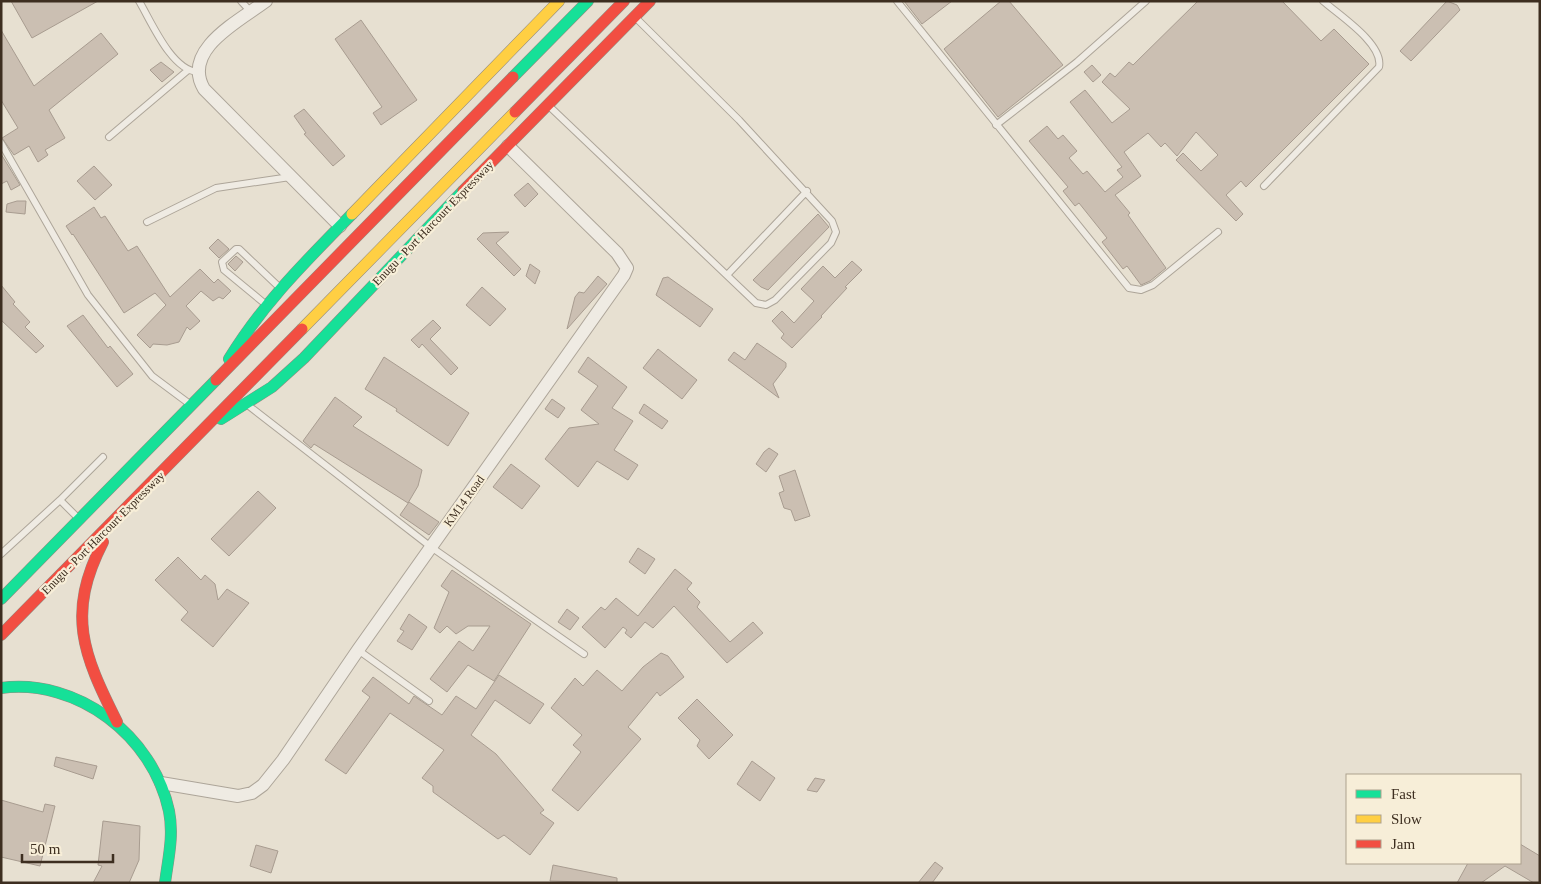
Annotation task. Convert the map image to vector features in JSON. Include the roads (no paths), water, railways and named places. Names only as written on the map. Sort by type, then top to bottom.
[{"type":"main road","name":"Enugu - Port Harcourt Expressway","points":[[192,406],[280,288],[559,1]]},
{"type":"main road","name":"Enugu - Port Harcourt Expressway","points":[[3,596],[192,406],[588,1]]},
{"type":"main road","name":"Enugu - Port Harcourt Expressway","points":[[1,635],[205,430],[624,1]]},
{"type":"main road","name":"Enugu - Port Harcourt Expressway","points":[[205,430],[272,387],[304,358],[650,1]]},
{"type":"main road","points":[[117,722],[88,659],[81,624],[82,604],[91,564],[118,518]]},
{"type":"main road","points":[[1,688],[31,687],[52,690],[93,707],[117,722],[141,748],[161,783],[169,813],[170,834],[165,883]]},
{"type":"street","points":[[266,1],[210,43],[192,72],[204,89],[340,226]]},
{"type":"street","name":"KM14 Road","points":[[161,783],[238,796],[252,793],[263,785],[283,760],[358,650],[613,294],[627,268],[616,253],[508,146]]},
{"type":"lane","points":[[109,137],[192,72],[170,54],[139,1]]},
{"type":"lane","points":[[240,1],[251,12]]},
{"type":"lane","points":[[897,1],[1129,288],[1141,290],[1153,285],[1218,232]]},
{"type":"lane","points":[[996,125],[1077,62],[1146,1]]},
{"type":"lane","points":[[1264,186],[1379,67],[1379,58],[1369,40],[1323,1]]},
{"type":"lane","points":[[548,105],[756,303],[766,305],[775,300],[831,243],[836,232],[832,221],[807,192],[634,17]]},
{"type":"lane","points":[[1,144],[88,295],[152,376],[192,406]]},
{"type":"lane","points":[[148,222],[216,188],[290,177]]},
{"type":"lane","points":[[727,275],[807,192]]},
{"type":"lane","points":[[266,305],[224,270],[222,262],[236,249],[240,249],[280,288]]},
{"type":"lane","points":[[246,404],[431,547],[584,654]]},
{"type":"lane","points":[[1,554],[60,500],[103,457]]},
{"type":"lane","points":[[60,500],[79,519]]},
{"type":"lane","points":[[358,650],[430,701]]}]
